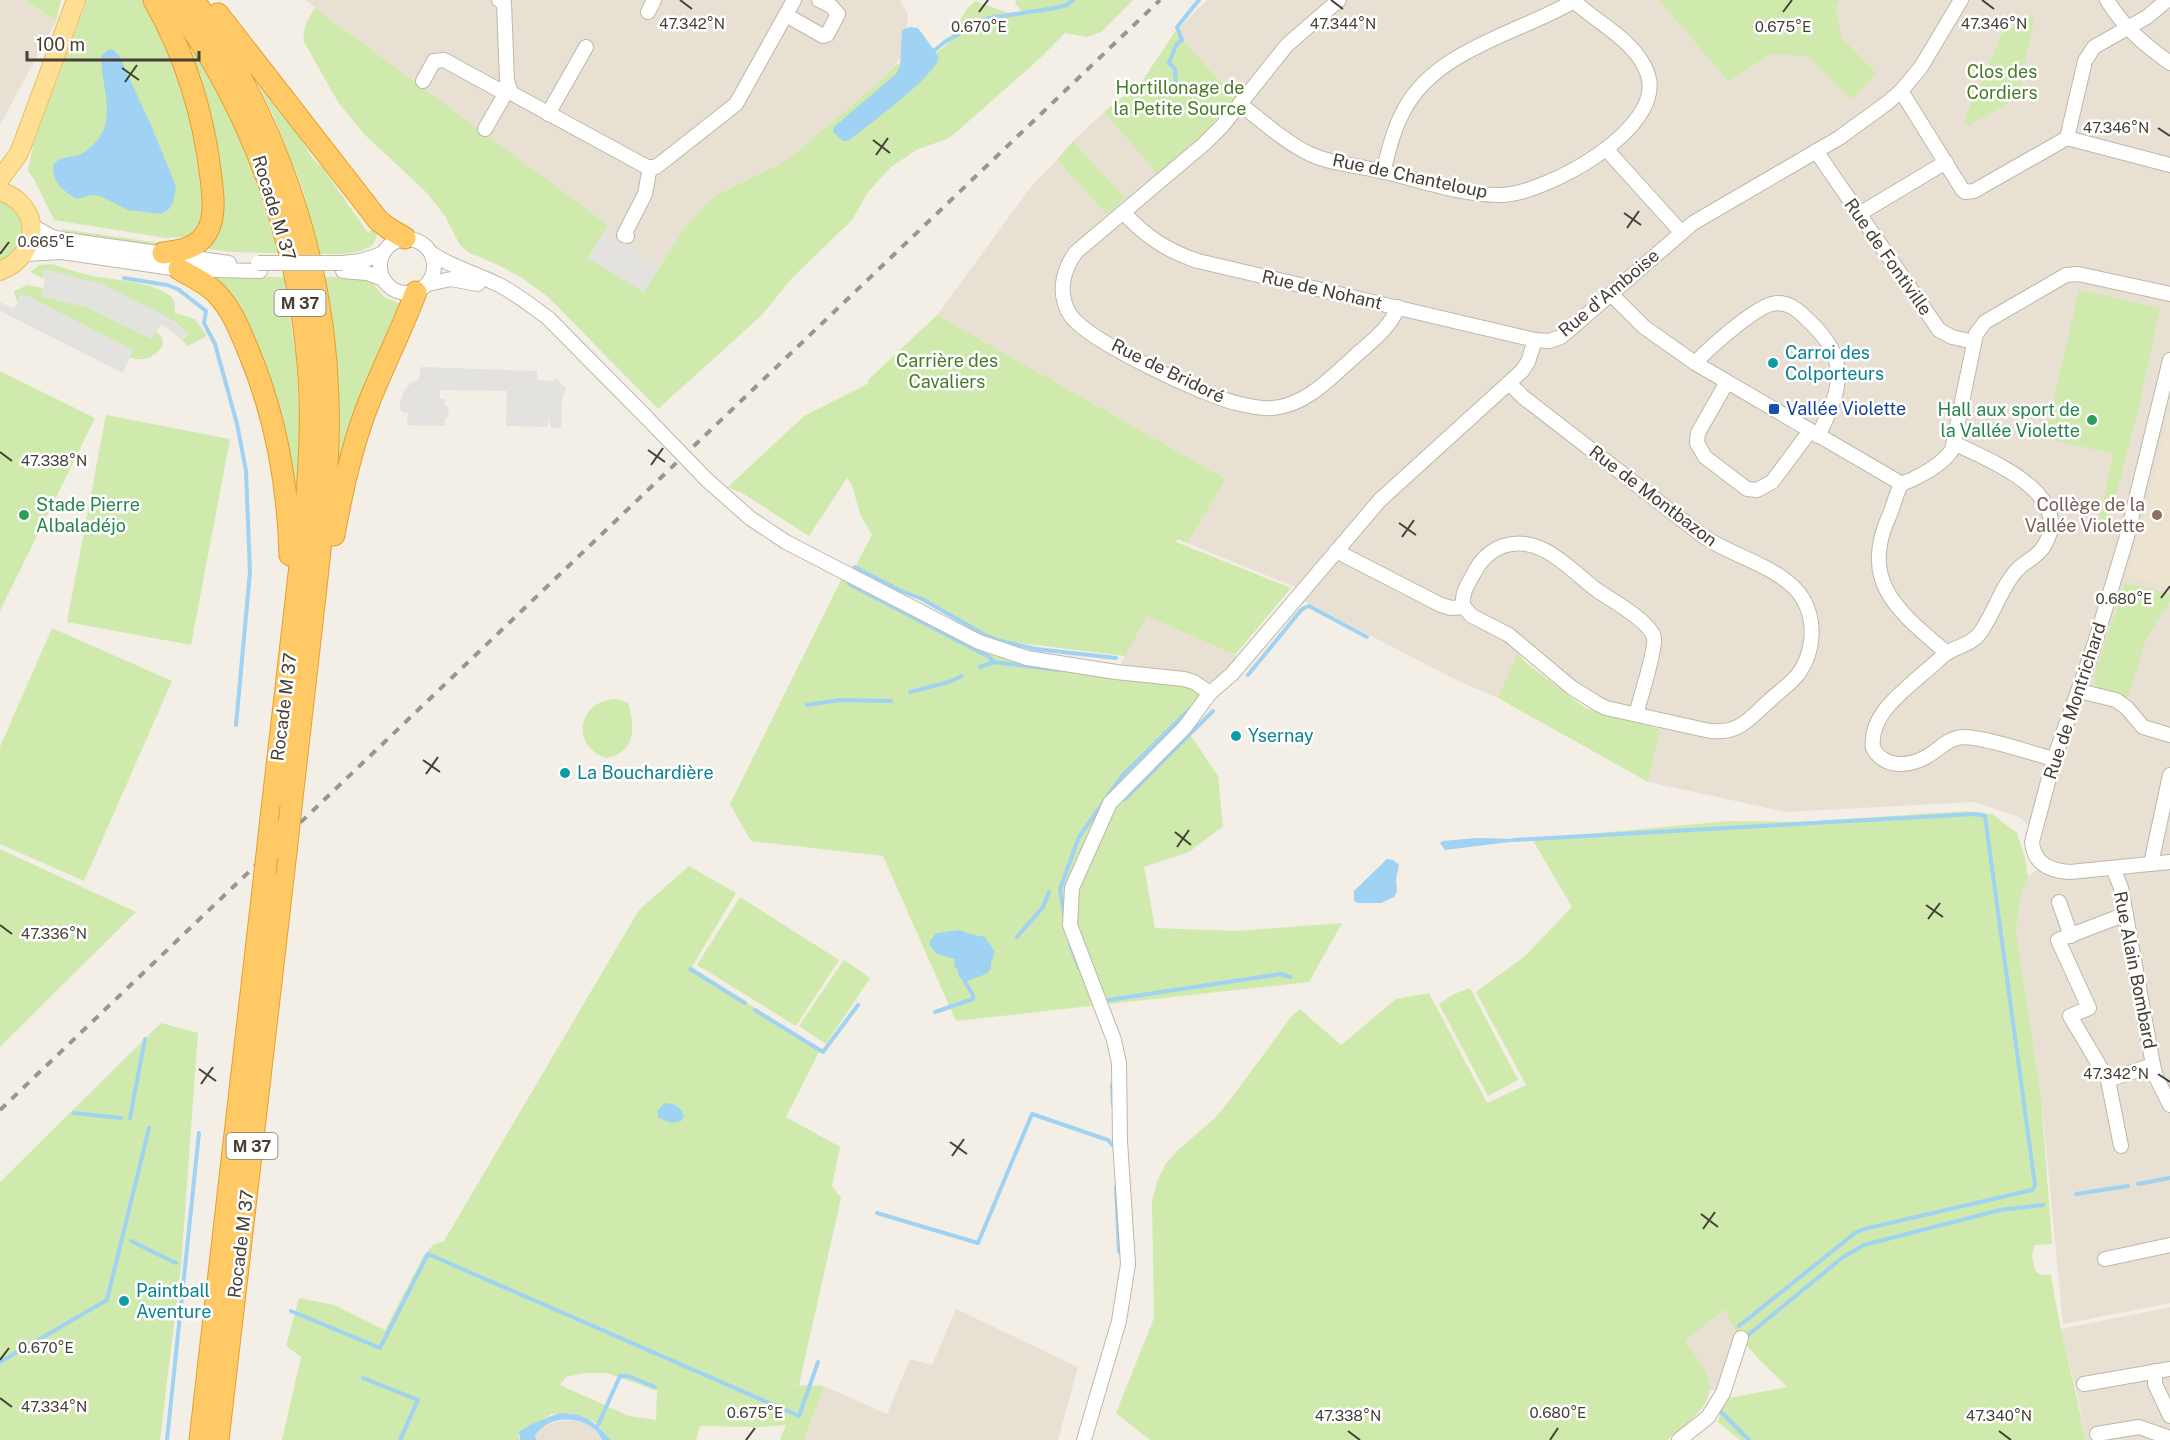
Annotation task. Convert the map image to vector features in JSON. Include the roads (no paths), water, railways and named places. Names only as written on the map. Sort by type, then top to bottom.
[{"type":"highway","points":[[154,0],[180,52],[195,95],[209,161],[213,202],[211,223],[207,233],[199,242],[184,251],[163,253]]},
{"type":"highway","name":"Rocade M 37","points":[[172,0],[211,60],[251,139],[282,222],[297,287],[307,353],[310,431],[308,486],[292,634],[200,1440]]},
{"type":"highway","name":"Rocade M 37","points":[[194,0],[238,70],[273,142],[299,217],[315,284],[325,351],[328,420],[326,488],[314,605],[218,1440]]},
{"type":"highway","points":[[206,0],[378,220],[405,238]]},
{"type":"highway","points":[[179,269],[209,286],[225,305],[243,338],[268,403],[286,481],[292,634]]},
{"type":"highway","points":[[314,605],[332,545],[342,490],[358,433],[369,402],[422,288]]},
{"type":"main road","points":[[0,179],[18,154],[76,0]]},
{"type":"main road","points":[[18,154],[18,200]]},
{"type":"main road","points":[[0,191],[18,200],[24,207],[31,225],[31,235],[24,254],[11,266],[0,271]]},
{"type":"street","points":[[423,81],[434,61],[444,60],[497,89],[508,89],[515,96],[549,114],[650,167],[656,167],[736,104],[795,0]]},
{"type":"street","points":[[786,15],[823,36],[827,35],[838,14],[831,6],[819,0]]},
{"type":"street","name":"Rue de Bridoré","points":[[1339,0],[1287,45],[1240,104],[1204,144],[1076,252],[1065,270],[1063,287],[1070,314],[1093,334],[1143,363],[1197,389],[1235,403],[1272,408],[1284,406],[1307,396],[1387,328],[1398,307]]},
{"type":"street","name":"Rue d'Amboise","points":[[1084,1440],[1119,1321],[1128,1264],[1120,1142],[1119,1063],[1114,1040],[1070,925],[1072,888],[1110,803],[1185,727],[1210,693],[1232,674],[1386,494],[1509,383],[1528,362],[1535,340],[1561,337],[1681,232],[1719,206],[1859,125],[1901,90],[1921,67],[1961,0]]},
{"type":"street","points":[[2107,0],[2117,17],[2140,41],[2170,63]]},
{"type":"street","points":[[2067,138],[2085,61],[2094,47],[2147,17],[2167,0]]},
{"type":"street","points":[[485,129],[508,89],[506,1]]},
{"type":"street","points":[[1383,172],[1397,125],[1405,108],[1427,79],[1464,54],[1575,1]]},
{"type":"street","name":"Rue de Chanteloup","points":[[1240,104],[1284,138],[1313,155],[1486,194],[1514,194],[1529,190],[1557,180],[1606,149],[1644,109],[1650,90],[1647,72],[1635,53],[1610,28],[1575,1]]},
{"type":"street","points":[[549,114],[586,47]]},
{"type":"street","points":[[1901,90],[1962,189],[1969,192],[2067,138],[2170,165]]},
{"type":"street","points":[[1606,149],[1681,232]]},
{"type":"street","name":"Rue de Fontiville","points":[[1816,151],[1939,330],[1952,337],[1974,342]]},
{"type":"street","points":[[1859,214],[1946,162]]},
{"type":"street","points":[[627,236],[624,235],[645,194],[650,167]]},
{"type":"street","name":"Rue de Nohant","points":[[1123,212],[1146,235],[1161,246],[1184,257],[1535,340]]},
{"type":"street","points":[[31,225],[52,237],[66,240],[259,267]]},
{"type":"street","points":[[343,267],[382,254],[392,243],[405,238],[421,242],[432,254],[513,293],[548,318],[707,480],[750,518],[786,542],[979,642],[1027,658],[1116,672],[1184,679],[1194,682],[1210,693]]},
{"type":"street","points":[[24,254],[62,252],[179,269],[343,267],[383,279]]},
{"type":"street","points":[[382,254],[380,267],[383,279],[397,292],[407,293],[451,279],[463,280],[487,287],[509,299],[566,338]]},
{"type":"street","points":[[422,288],[432,279],[435,266],[432,254]]},
{"type":"street","points":[[1947,653],[1900,612],[1888,595],[1880,572],[1878,545],[1902,484],[1942,461],[1952,450],[1976,334],[1985,322],[2066,275],[2078,274],[2170,294]]},
{"type":"street","points":[[1611,294],[1644,327],[1695,363],[1902,484]]},
{"type":"street","points":[[1695,363],[1708,349],[1762,308],[1779,303],[1793,307],[1817,328],[1833,348],[1839,366],[1838,390],[1814,433],[1772,482],[1757,490],[1747,489],[1705,457],[1697,443],[1696,438],[1702,424],[1727,382]]},
{"type":"street","name":"Rue de Montrichard","points":[[2113,868],[2057,871],[2042,865],[2035,856],[2032,842],[2054,759],[2079,691],[2126,540],[2170,360]]},
{"type":"street","name":"Rue de Montbazon","points":[[1336,551],[1441,605],[1451,608],[1464,607],[1472,616],[1509,635],[1581,694],[1606,708],[1719,732],[1731,730],[1739,727],[1800,671],[1810,644],[1812,625],[1803,599],[1790,583],[1775,573],[1734,555],[1703,536],[1523,397],[1509,383]]},
{"type":"street","points":[[1954,443],[1997,464],[2029,484],[2044,501],[2050,521],[2048,539],[2043,548],[2015,573],[1980,633],[1969,643],[1947,653],[1896,697],[1881,716],[1872,736],[1873,748],[1879,757],[1894,764],[1914,762],[1927,757],[1948,741],[1964,737],[2054,759]]},
{"type":"street","points":[[1464,607],[1462,602],[1464,591],[1478,566],[1495,549],[1509,544],[1524,543],[1550,553],[1643,623],[1652,634],[1653,646],[1636,714]]},
{"type":"street","points":[[2079,691],[2120,702],[2143,727],[2170,735]]},
{"type":"street","points":[[2151,864],[2170,775]]},
{"type":"street","points":[[2113,868],[2170,862]]},
{"type":"street","name":"Rue Alain Bombard","points":[[2113,868],[2121,888],[2153,1065],[2166,1088],[2170,1105]]},
{"type":"street","points":[[2059,902],[2071,936]]},
{"type":"street","points":[[2121,1146],[2108,1080],[2070,1016],[2089,1008],[2058,940],[2126,914]]},
{"type":"street","points":[[2108,1080],[2153,1065]]},
{"type":"street","points":[[2105,1259],[2170,1245]]},
{"type":"street","points":[[1679,1440],[1708,1417],[1723,1393],[1741,1338]]},
{"type":"street","points":[[2085,1384],[2170,1368]]},
{"type":"street","points":[[2155,1371],[2155,1384],[2170,1416]]},
{"type":"street","points":[[2097,1434],[2139,1427],[2170,1438]]},
{"type":"water","points":[[910,27],[918,28],[939,57],[935,65],[899,101],[848,141],[843,141],[833,132],[834,127],[896,74],[900,67],[902,30]]},
{"type":"water","points":[[109,49],[114,50],[120,57],[176,186],[173,203],[161,214],[128,210],[100,196],[92,195],[77,199],[63,189],[53,171],[53,165],[56,162],[83,153],[103,132],[107,108],[101,56]]},
{"type":"water","points":[[1477,838],[1518,839],[1518,841],[1445,850],[1440,843]]},
{"type":"water","points":[[1387,859],[1399,865],[1396,879],[1397,891],[1394,897],[1381,903],[1357,903],[1354,900],[1354,891]]},
{"type":"water","points":[[960,930],[985,937],[995,952],[991,969],[986,974],[965,982],[959,977],[958,970],[954,967],[955,959],[937,954],[930,946],[930,941],[936,933]]},
{"type":"water","points":[[665,1103],[679,1108],[684,1116],[681,1121],[671,1123],[659,1118],[657,1111]]},
{"type":"water","points":[[561,1413],[578,1415],[590,1420],[611,1440],[602,1440],[598,1433],[586,1424],[561,1420],[546,1425],[535,1435],[536,1440],[520,1440],[519,1432],[522,1430]]},
{"type":"waterway","points":[[930,54],[946,41],[989,18],[1055,8],[1067,5],[1073,0]]},
{"type":"waterway","points":[[1186,91],[1176,85],[1175,69],[1169,63],[1176,45],[1182,40],[1177,27],[1199,0]]},
{"type":"waterway","points":[[124,278],[167,285],[180,290]]},
{"type":"waterway","points":[[179,290],[206,311],[204,323],[215,344],[237,424],[246,471],[250,572],[236,725]]},
{"type":"waterway","points":[[855,567],[922,599],[985,635],[1001,641],[1036,649],[1116,658]]},
{"type":"waterway","points":[[849,584],[989,657],[994,662],[1059,670]]},
{"type":"waterway","points":[[1248,675],[1302,609],[1309,606],[1367,637]]},
{"type":"waterway","points":[[980,667],[994,662]]},
{"type":"waterway","points":[[910,692],[949,682],[962,676]]},
{"type":"waterway","points":[[807,705],[840,700],[891,701]]},
{"type":"waterway","points":[[1107,797],[1123,775],[1190,709]]},
{"type":"waterway","points":[[1125,799],[1213,711]]},
{"type":"waterway","points":[[1065,919],[1060,889],[1079,837],[1103,803]]},
{"type":"waterway","points":[[1514,840],[1975,814],[1985,816],[2035,1185],[2032,1190],[1855,1233],[1739,1326]]},
{"type":"waterway","points":[[1017,937],[1043,907],[1049,892]]},
{"type":"waterway","points":[[1070,944],[1079,968]]},
{"type":"waterway","points":[[690,969],[745,1003]]},
{"type":"waterway","points":[[1108,1000],[1281,974],[1290,977]]},
{"type":"waterway","points":[[935,1012],[973,999],[965,982]]},
{"type":"waterway","points":[[755,1010],[823,1052],[858,1005]]},
{"type":"waterway","points":[[130,1118],[145,1039]]},
{"type":"waterway","points":[[1112,1085],[1113,1105]]},
{"type":"waterway","points":[[74,1113],[121,1118]]},
{"type":"waterway","points":[[877,1213],[978,1243],[1032,1114],[1108,1140],[1115,1148]]},
{"type":"waterway","points":[[0,1362],[107,1300],[149,1128]]},
{"type":"waterway","points":[[167,1440],[199,1133]]},
{"type":"waterway","points":[[2138,1184],[2170,1178]]},
{"type":"waterway","points":[[2076,1194],[2128,1186]]},
{"type":"waterway","points":[[1116,1187],[1119,1252]]},
{"type":"waterway","points":[[1747,1336],[1843,1257],[1864,1245],[2000,1210],[2043,1205]]},
{"type":"waterway","points":[[131,1241],[176,1263]]},
{"type":"waterway","points":[[291,1311],[380,1348],[428,1254],[799,1416],[818,1362]]},
{"type":"waterway","points":[[598,1425],[620,1376],[628,1376],[655,1387]]},
{"type":"waterway","points":[[363,1378],[418,1400],[400,1440]]},
{"type":"waterway","points":[[1718,1409],[1749,1440]]},
{"type":"railway","points":[[0,1110],[1160,0]]},
{"type":"place","name":"Carroi des Colporteurs","points":[[1773,363]]},
{"type":"place","name":"Vallée Violette","points":[[1774,409]]},
{"type":"place","name":"Hall aux sport de la Vallée Violette","points":[[2092,420]]},
{"type":"place","name":"Stade Pierre Albaladéjo","points":[[24,515]]},
{"type":"place","name":"Collège de la Vallée Violette","points":[[2157,515]]},
{"type":"place","name":"Ysernay","points":[[1236,736]]},
{"type":"place","name":"La Bouchardière","points":[[565,773]]},
{"type":"place","name":"Paintball Aventure","points":[[124,1301]]},
{"type":"park label","name":"Clos des Cordiers","points":[[2002,82]]},
{"type":"park label","name":"Hortillonage de la Petite Source","points":[[1180,98]]},
{"type":"park label","name":"Carrière des Cavaliers","points":[[947,371]]}]
